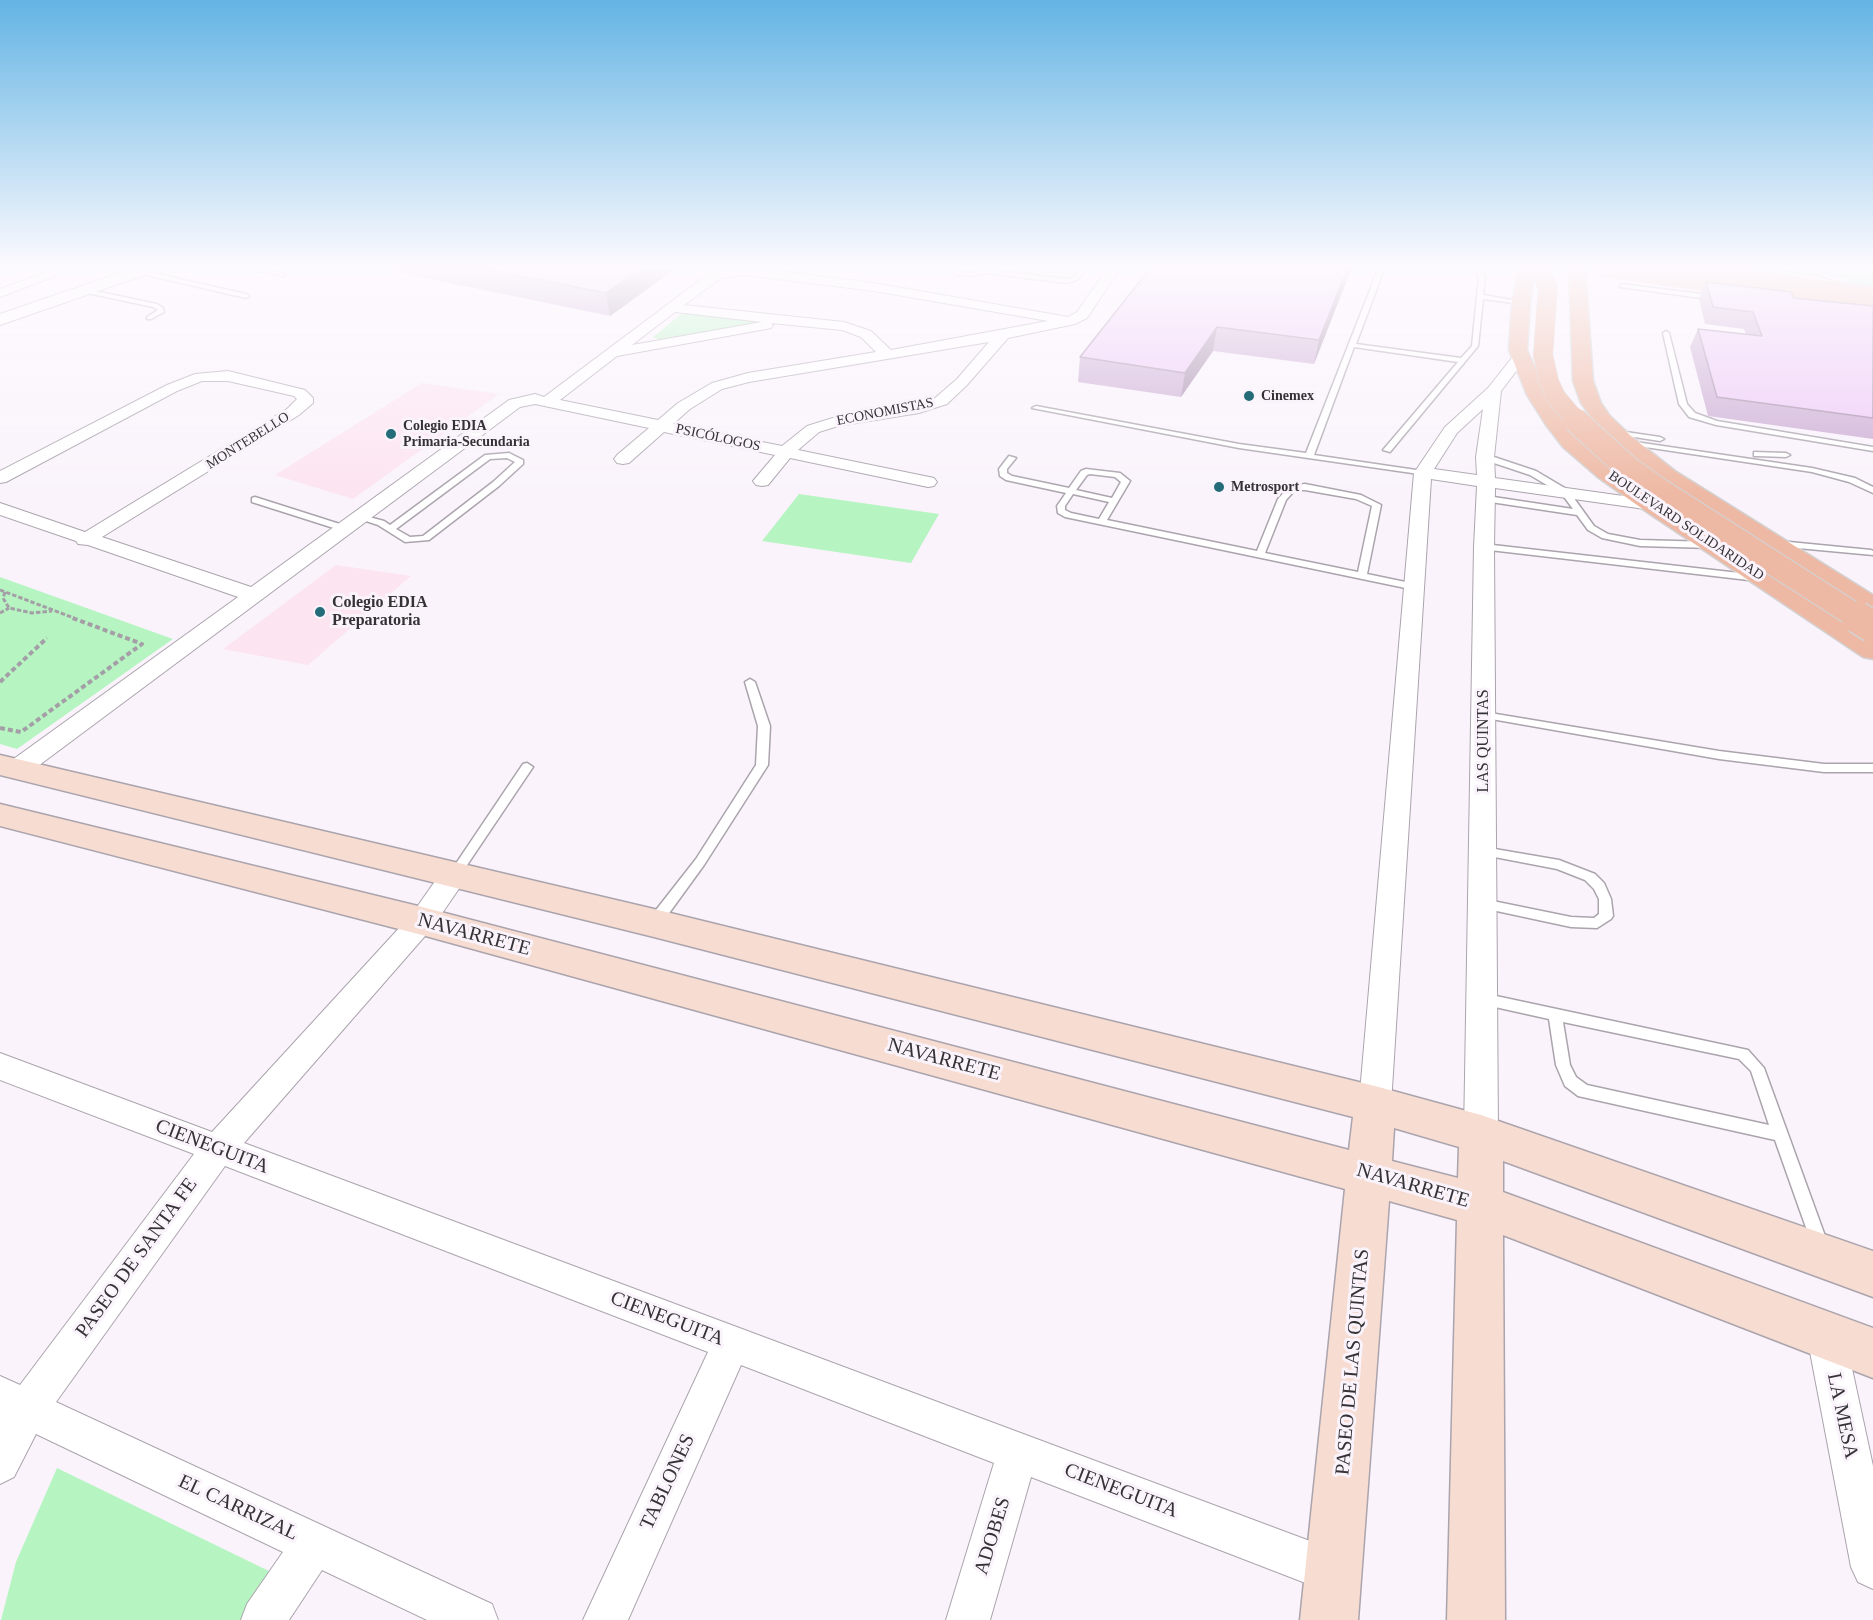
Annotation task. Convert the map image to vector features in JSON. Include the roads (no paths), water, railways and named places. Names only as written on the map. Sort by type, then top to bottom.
[{"type":"main road","name":"BOULEVARD SOLIDARIDAD","points":[[1517,343],[1528,379],[1553,421],[1571,442],[1607,473],[1652,505],[1873,651]]},
{"type":"main road","points":[[1544,343],[1543,355],[1549,382],[1556,397],[1576,421],[1628,468],[1873,627]]},
{"type":"main road","name":"BOULEVARD SOLIDARIDAD","points":[[1580,343],[1580,365],[1586,392],[1591,403],[1619,437],[1668,476],[1873,607]]},
{"type":"main road","points":[[9,767],[654,923],[1376,1104],[1481,1134],[1873,1274]]},
{"type":"main road","name":"NAVARRETE","points":[[0,815],[422,921],[1480,1205],[1873,1353]]},
{"type":"main road","name":"PASEO DE LAS QUINTAS","points":[[1329,1620],[1376,1104]]},
{"type":"main road","points":[[1476,1620],[1481,1134]]},
{"type":"street","points":[[547,402],[627,343]]},
{"type":"street","points":[[613,353],[670,343]]},
{"type":"street","points":[[877,343],[887,354]]},
{"type":"street","points":[[623,459],[699,395],[717,386],[957,343]]},
{"type":"street","name":"ECONOMISTAS","points":[[762,481],[802,435],[824,425],[919,408],[941,401],[949,396],[996,343]]},
{"type":"street","points":[[1376,1104],[1423,473],[1451,430],[1493,391],[1520,357]]},
{"type":"street","name":"MONTEBELLO","points":[[0,478],[172,388],[200,377],[228,376],[299,393],[305,398],[305,403],[293,412],[85,540]]},
{"type":"street","name":"LAS QUINTAS","points":[[1481,1134],[1485,457],[1493,391]]},
{"type":"street","name":"PSICÓLOGOS","points":[[351,523],[508,405],[525,400],[547,402],[928,482]]},
{"type":"street","points":[[1423,473],[1486,491],[1565,492],[1652,505]]},
{"type":"street","points":[[1565,492],[1607,473]]},
{"type":"street","points":[[0,509],[85,540],[253,595]]},
{"type":"street","points":[[9,767],[351,523]]},
{"type":"street","name":"PASEO DE SANTA FE","points":[[0,1463],[13,1402],[218,1149],[422,921],[455,874]]},
{"type":"street","name":"CIENEGUITA","points":[[0,1066],[1334,1572]]},
{"type":"street","name":"LA MESA","points":[[1826,1336],[1873,1567]]},
{"type":"street","name":"TABLONES","points":[[605,1620],[732,1343]]},
{"type":"street","name":"EL CARRIZAL","points":[[13,1402],[476,1620]]},
{"type":"street","name":"ADOBES","points":[[968,1620],[1018,1452]]},
{"type":"street","points":[[264,1620],[314,1544]]},
{"type":"lane","points":[[1387,450],[1464,361],[1475,343]]},
{"type":"lane","points":[[1668,343],[1683,404],[1692,415],[1725,424],[1873,449]]},
{"type":"lane","points":[[1309,456],[1352,345],[1464,361]]},
{"type":"lane","points":[[1036,408],[1239,446],[1423,473]]},
{"type":"lane","points":[[1619,437],[1749,453],[1786,455]]},
{"type":"lane","points":[[1619,437],[1812,470],[1852,480],[1873,490]]},
{"type":"lane","points":[[255,500],[351,523],[390,529],[408,540],[426,538],[505,477],[520,462],[509,455],[488,457],[390,529]]},
{"type":"lane","points":[[1485,457],[1533,473],[1565,492],[1591,528],[1614,538],[1666,545],[1711,545]]},
{"type":"lane","points":[[1012,458],[1003,469],[1003,474],[1009,478],[1115,501]]},
{"type":"lane","points":[[1102,522],[1126,481],[1117,475],[1084,473],[1061,506],[1061,510],[1068,515],[1414,587]]},
{"type":"lane","points":[[1260,555],[1282,499],[1293,488],[1358,497],[1376,502],[1377,505],[1362,576]]},
{"type":"lane","points":[[1486,491],[1582,513]]},
{"type":"lane","points":[[1772,543],[1871,553]]},
{"type":"lane","points":[[1484,547],[1763,578]]},
{"type":"lane","points":[[654,923],[700,862],[762,765],[764,726],[750,682]]},
{"type":"lane","points":[[1484,715],[1719,754],[1824,768],[1873,768]]},
{"type":"lane","points":[[455,874],[527,767]]},
{"type":"lane","points":[[1483,851],[1559,865],[1590,877],[1599,886],[1605,899],[1606,916],[1597,923],[1571,922],[1483,904]]},
{"type":"lane","points":[[1482,999],[1743,1054],[1757,1068],[1824,1256]]},
{"type":"lane","points":[[1555,1014],[1563,1065],[1570,1081],[1583,1091],[1781,1134]]},
{"type":"place","name":"Cinemex","points":[[1249,396]]},
{"type":"place","name":"Colegio EDIA Primaria-Secundaria","points":[[391,434]]},
{"type":"place","name":"Metrosport","points":[[1219,487]]},
{"type":"place","name":"Colegio EDIA Preparatoria","points":[[320,612]]}]
